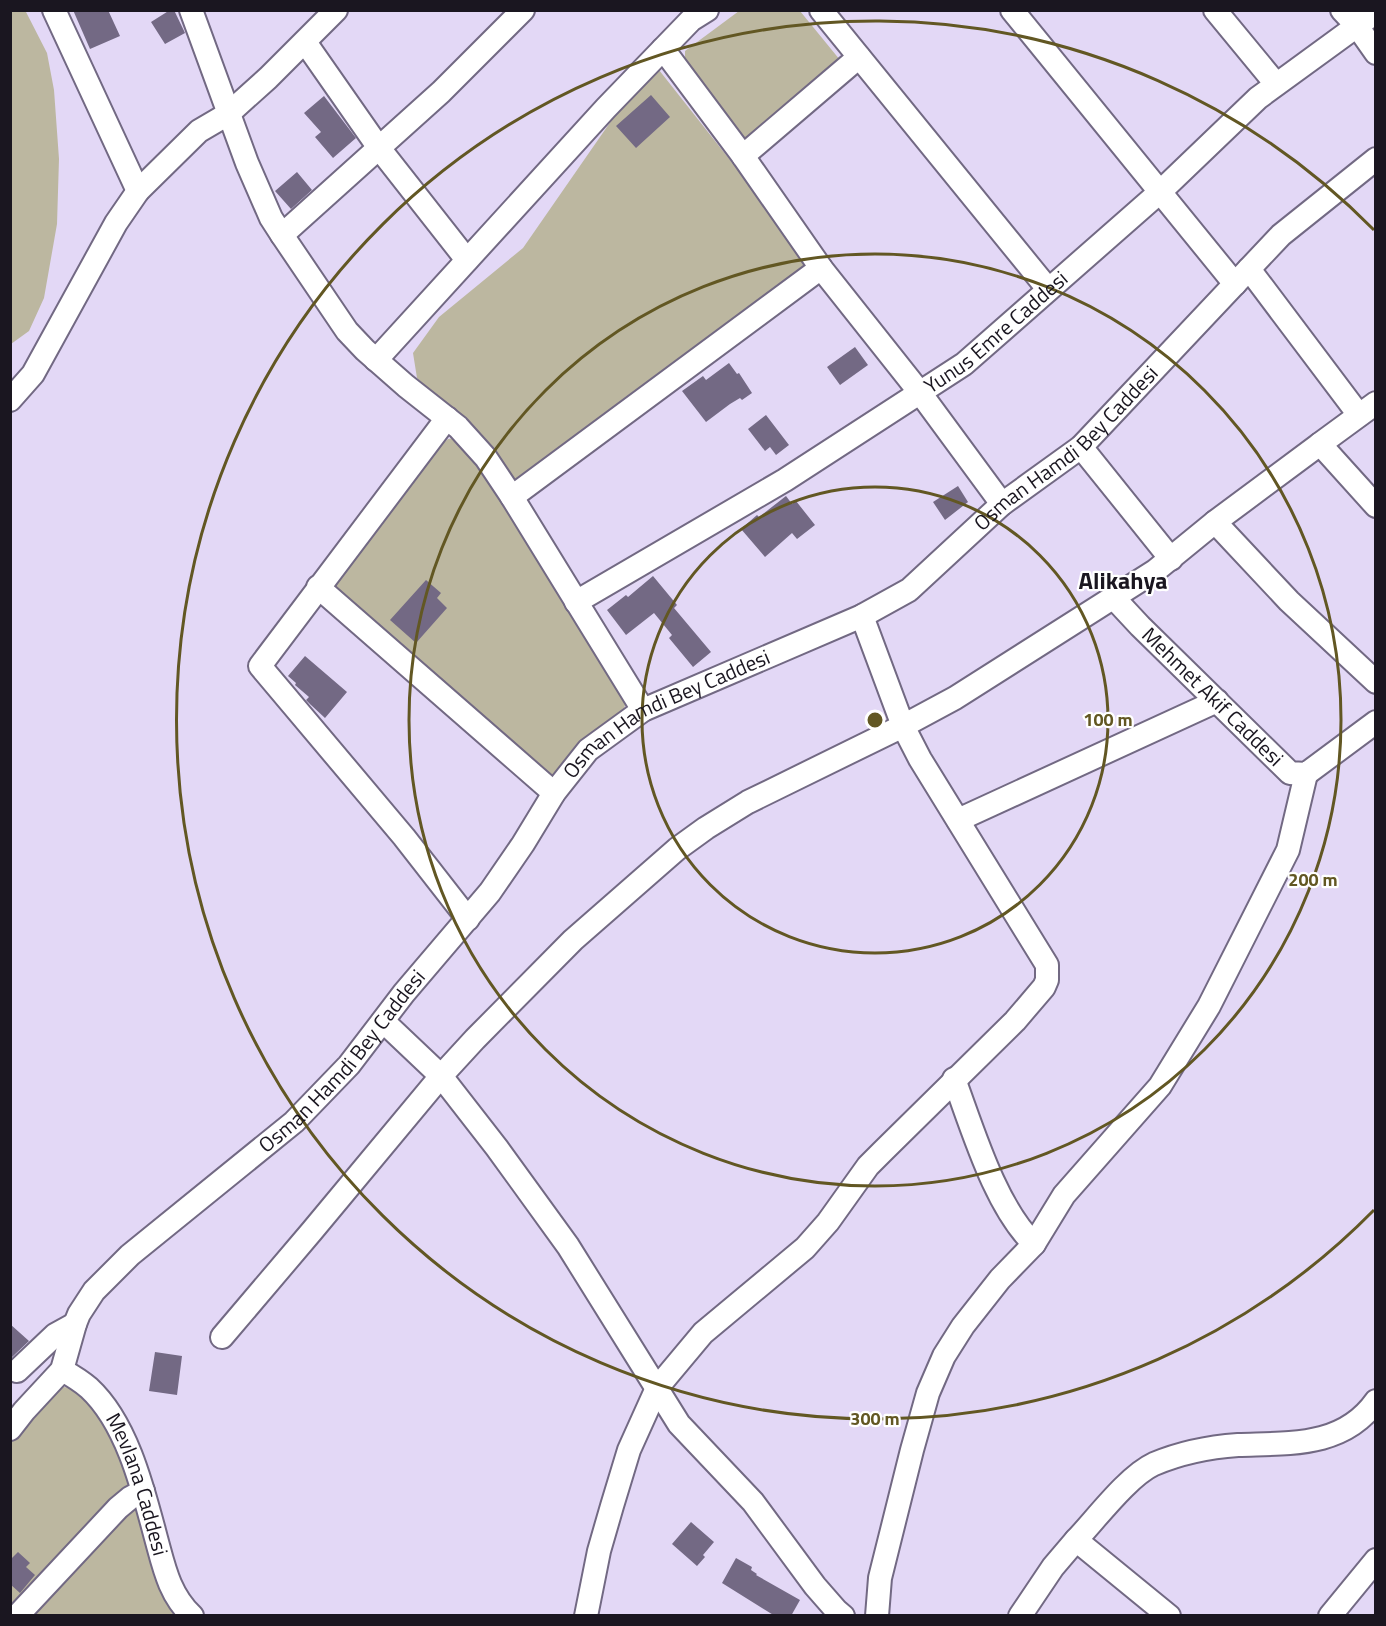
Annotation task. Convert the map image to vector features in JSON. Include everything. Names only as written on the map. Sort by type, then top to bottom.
[{"type":"street","points":[[54,10],[138,191]]},
{"type":"street","points":[[191,10],[228,114],[261,196],[282,235],[342,324],[376,360],[447,418],[473,443],[512,497],[643,710]]},
{"type":"street","points":[[10,400],[33,374],[116,223],[138,191],[200,131],[228,114],[336,10]]},
{"type":"street","points":[[282,235],[441,92],[523,10]]},
{"type":"street","points":[[821,10],[1048,289]]},
{"type":"street","points":[[222,1337],[441,1076],[573,940],[625,892],[677,849],[748,802],[955,698],[1171,559],[1215,522],[1367,409],[1161,191],[1012,10]]},
{"type":"street","points":[[1215,10],[1276,84]]},
{"type":"street","name":"Yunus Emre Caddesi","points":[[576,602],[785,480],[964,364],[1161,191],[1258,98],[1350,18],[1376,12]]},
{"type":"street","points":[[376,360],[694,14]]},
{"type":"street","points":[[1350,18],[1376,53]]},
{"type":"street","points":[[305,42],[379,148],[466,260]]},
{"type":"street","points":[[663,49],[821,268],[921,394],[1002,504]]},
{"type":"street","points":[[742,156],[859,57]]},
{"type":"street","name":"Osman Hamdi Bey Caddesi","points":[[62,1370],[75,1324],[84,1305],[104,1279],[305,1112],[349,1065],[408,988],[490,892],[554,793],[588,750],[643,710],[862,616],[909,590],[1002,504],[1081,447],[1281,235],[1376,159]]},
{"type":"street","points":[[512,497],[821,268]]},
{"type":"street","points":[[447,418],[260,666],[404,837],[468,919]]},
{"type":"street","points":[[1320,444],[1376,506]]},
{"type":"street","points":[[1081,447],[1171,559]]},
{"type":"street","points":[[1215,522],[1289,601],[1376,682]]},
{"type":"street","points":[[318,587],[554,793]]},
{"type":"street","name":"Mehmet Akif Caddesi","points":[[1113,597],[1290,773],[1306,774],[1376,722]]},
{"type":"street","points":[[586,1616],[598,1551],[629,1450],[657,1388],[703,1333],[805,1248],[828,1222],[868,1166],[1029,1005],[1044,987],[1048,972],[1044,958],[1006,901],[920,759],[903,726],[862,616]]},
{"type":"street","points":[[958,820],[1217,702]]},
{"type":"street","points":[[877,1616],[880,1578],[912,1450],[932,1383],[944,1356],[963,1326],[1000,1279],[1034,1244],[1064,1196],[1160,1086],[1209,1006],[1288,850],[1306,774]]},
{"type":"street","points":[[383,1021],[441,1076],[497,1148],[568,1246],[679,1424],[753,1502],[815,1586],[843,1616]]},
{"type":"street","points":[[954,1079],[974,1134],[995,1181],[1017,1225],[1034,1244]]},
{"type":"street","points":[[18,1371],[55,1335],[75,1324]]},
{"type":"street","points":[[15,1413],[62,1370]]},
{"type":"street","name":"Mevlana Caddesi","points":[[62,1370],[87,1386],[105,1408],[133,1461],[171,1588],[192,1616]]},
{"type":"street","points":[[1020,1616],[1043,1581],[1076,1540],[1131,1481],[1153,1465],[1200,1450],[1238,1445],[1279,1445],[1325,1438],[1350,1424],[1376,1401]]},
{"type":"street","points":[[17,1616],[118,1508],[143,1491]]},
{"type":"street","points":[[1076,1540],[1169,1616]]},
{"type":"street","points":[[1330,1616],[1376,1560]]},
{"type":"shaded area","points":[[25,10],[47,53],[54,90],[59,159],[57,224],[44,298],[29,331],[11,344],[10,11]]},
{"type":"shaded area","points":[[739,11],[800,11],[840,60],[752,138],[741,137],[685,63],[685,51]]},
{"type":"shaded area","points":[[659,70],[749,184],[806,265],[511,485],[449,409],[417,378],[413,353],[439,317],[523,248],[618,111]]},
{"type":"shaded area","points":[[454,438],[493,485],[627,697],[624,709],[582,741],[551,777],[330,587],[435,450],[448,439]]},
{"type":"shaded area","points":[[61,1387],[78,1392],[95,1411],[119,1451],[130,1489],[11,1616],[11,1438]]},
{"type":"shaded area","points":[[135,1506],[155,1574],[178,1615],[21,1616]]},
{"type":"building","points":[[73,10],[108,10],[120,36],[90,49]]},
{"type":"building","points":[[170,10],[174,10],[185,33],[165,44],[151,22]]},
{"type":"building","points":[[651,95],[670,117],[636,148],[616,126]]},
{"type":"building","points":[[324,96],[356,138],[333,158],[315,137],[321,132],[304,113]]},
{"type":"building","points":[[297,172],[312,190],[291,209],[275,191]]},
{"type":"building","points":[[855,347],[868,365],[840,385],[827,367]]},
{"type":"building","points":[[729,363],[737,374],[739,373],[752,393],[730,404],[706,422],[682,391],[703,376],[706,380]]},
{"type":"building","points":[[766,415],[789,445],[776,455],[770,447],[765,451],[748,429]]},
{"type":"building","points":[[958,486],[968,502],[945,520],[933,502]]},
{"type":"building","points":[[786,496],[792,504],[796,501],[815,525],[797,539],[792,533],[765,557],[741,529],[757,515],[759,517]]},
{"type":"building","points":[[653,576],[677,605],[674,608],[711,652],[693,667],[669,638],[672,635],[654,613],[626,635],[607,610],[626,595],[628,597]]},
{"type":"building","points":[[426,580],[441,593],[437,598],[447,608],[416,643],[390,620]]},
{"type":"building","points":[[305,656],[347,692],[325,718],[306,700],[309,697],[288,676]]},
{"type":"building","points":[[10,1324],[29,1341],[10,1359]]},
{"type":"building","points":[[155,1352],[182,1356],[177,1395],[149,1391]]},
{"type":"building","points":[[691,1522],[714,1542],[697,1566],[672,1544]]},
{"type":"building","points":[[18,1552],[30,1563],[26,1567],[35,1575],[20,1593],[10,1584],[10,1560]]},
{"type":"building","points":[[736,1558],[752,1567],[751,1570],[756,1575],[800,1600],[791,1616],[775,1616],[722,1583]]},
{"type":"district","name":"Alikahya","points":[[1123,581]]}]
